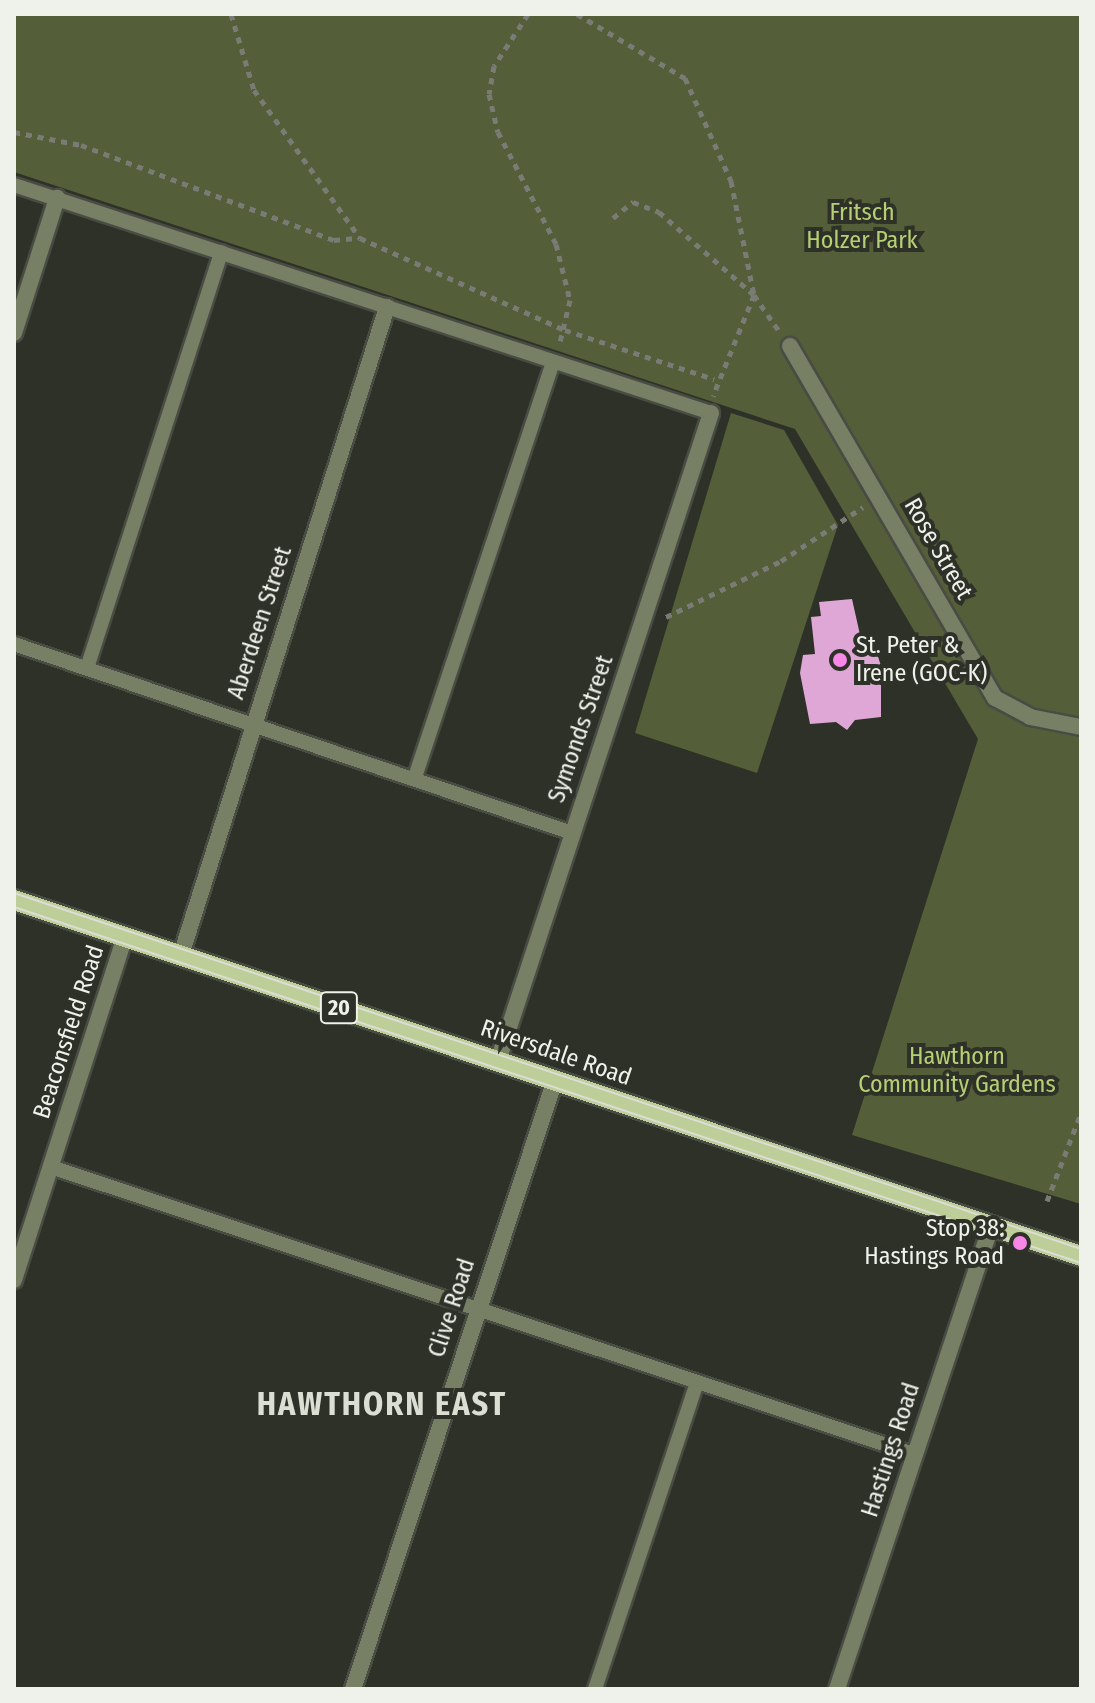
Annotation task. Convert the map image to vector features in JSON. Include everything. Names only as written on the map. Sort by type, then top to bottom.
[{"type":"main road","name":"Riversdale Road","points":[[14,900],[1081,1256]]},
{"type":"street","points":[[14,333],[57,198]]},
{"type":"street","name":"Aberdeen Street","points":[[181,955],[387,307]]},
{"type":"street","name":"Rose Street","points":[[790,346],[995,698],[1030,717],[1081,727]]},
{"type":"street","name":"Symonds Street","points":[[498,1061],[711,413]]},
{"type":"street","name":"Beaconsfield Road","points":[[14,1280],[125,937]]},
{"type":"street","name":"Clive Road","points":[[353,1689],[555,1080]]},
{"type":"street","name":"Hastings Road","points":[[837,1689],[991,1226]]},
{"type":"lane","points":[[14,185],[711,413]]},
{"type":"lane","points":[[87,668],[221,252]]},
{"type":"lane","points":[[415,777],[553,362]]},
{"type":"lane","points":[[14,644],[415,777],[572,833]]},
{"type":"lane","points":[[51,1167],[476,1311],[914,1454]]},
{"type":"lane","points":[[595,1689],[697,1383]]},
{"type":"path","points":[[231,14],[254,90],[360,238]]},
{"type":"path","points":[[528,14],[494,66],[489,94],[498,132],[556,244],[570,300],[565,330],[553,362]]},
{"type":"path","points":[[577,14],[685,78],[731,181],[754,295],[714,379],[711,413]]},
{"type":"path","points":[[14,132],[81,145],[334,240],[360,238],[565,330],[714,379]]},
{"type":"path","points":[[613,218],[633,202],[659,212],[754,295],[790,346]]},
{"type":"path","points":[[638,636],[781,561],[880,496]]},
{"type":"path","points":[[1047,1201],[1081,1113]]},
{"type":"green space","name":"Fritsch Holzer Park","points":[[14,14],[1081,14],[1081,1204],[852,1135],[978,739],[795,429],[14,172]]},
{"type":"green space","points":[[731,413],[784,430],[838,525],[757,773],[635,733]]},
{"type":"building","name":"St. Peter & Irene (GOC-K)","points":[[852,599],[863,648],[875,647],[881,666],[881,717],[855,720],[847,730],[836,722],[810,724],[800,673],[803,655],[815,654],[811,617],[821,616],[819,602]]},
{"type":"tram line","points":[[14,893],[1081,1249]]},
{"type":"tram line","points":[[14,907],[1081,1263]]},
{"type":"place","name":"St. Peter & Irene (GOC-K)","points":[[840,660]]},
{"type":"place","name":"Stop 38: Hastings Road","points":[[1020,1243]]},
{"type":"district","name":"HAWTHORN EAST","points":[[382,1404]]},
{"type":"park label","name":"Hawthorn Community Gardens","points":[[957,1071]]}]
